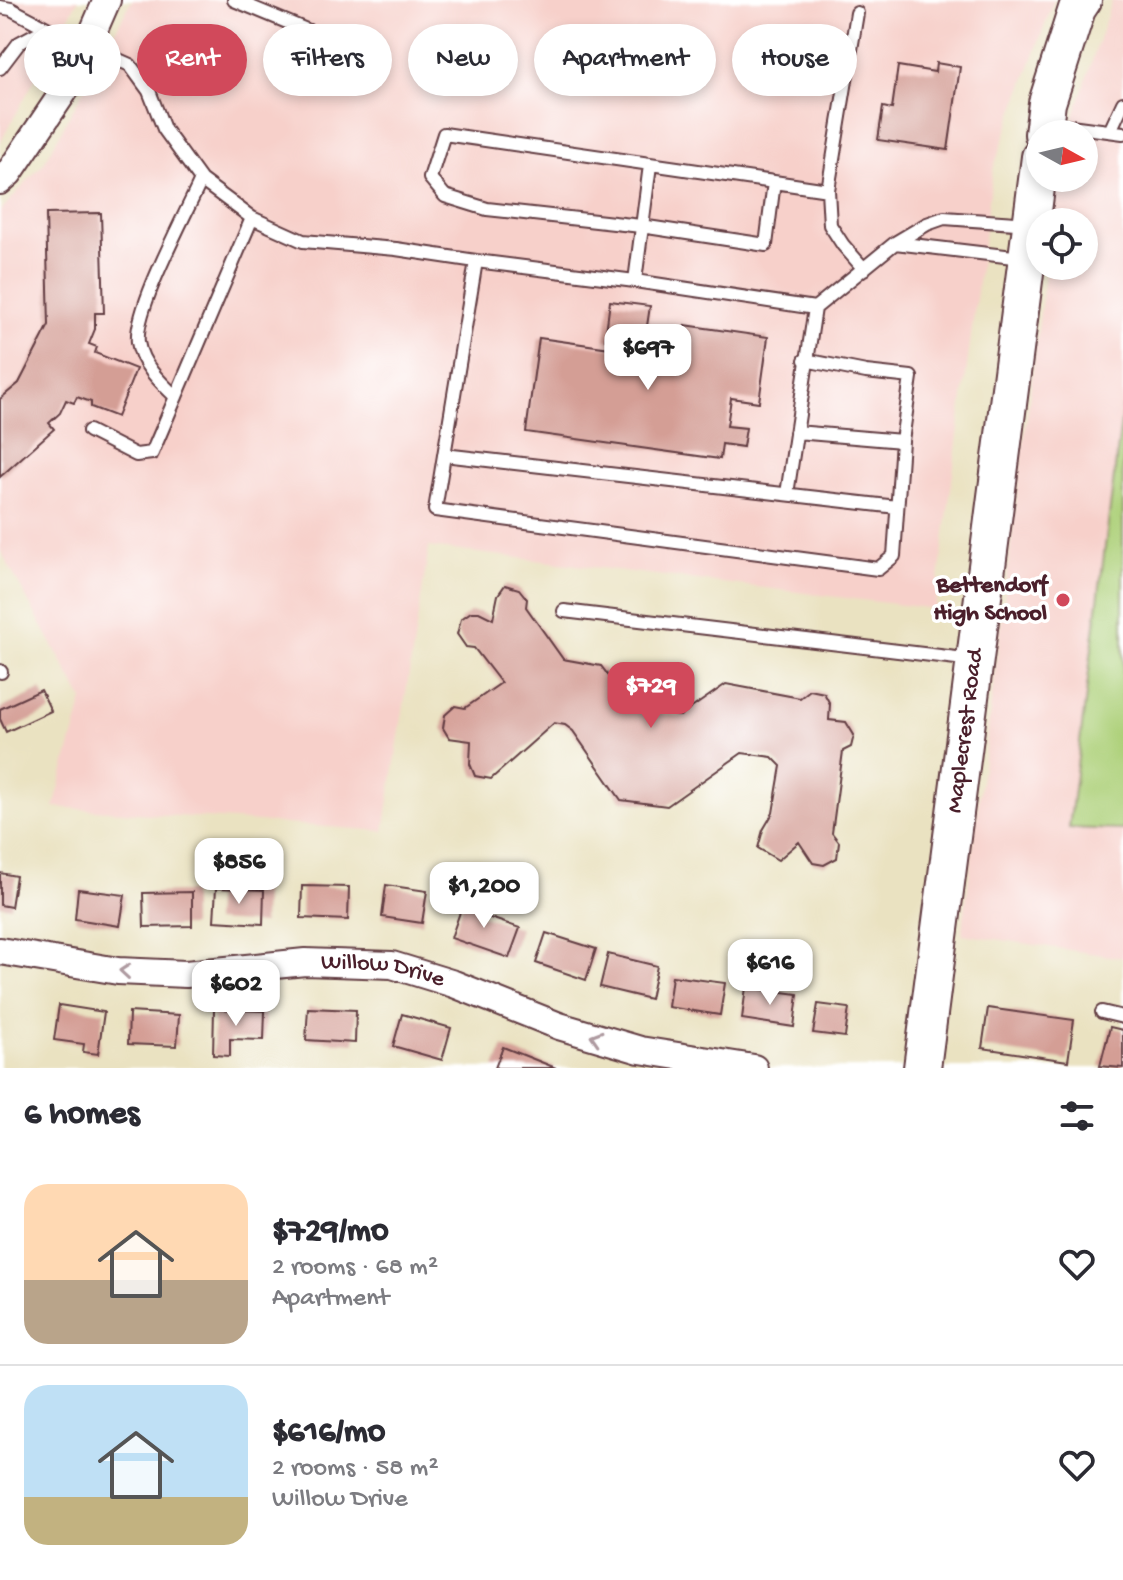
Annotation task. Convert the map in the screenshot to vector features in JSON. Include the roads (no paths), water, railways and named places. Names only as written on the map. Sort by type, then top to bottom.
[{"type":"street","points":[[96,24],[107,0]]},
{"type":"street","name":"Maplecrest Road","points":[[1045,120],[1047,103],[1077,9],[1083,0]]},
{"type":"street","points":[[0,181],[9,173],[61,96]]},
{"type":"street","name":"Maplecrest Road","points":[[922,1068],[1026,257]]},
{"type":"street","name":"Willow Drive","points":[[0,951],[118,971],[186,974],[305,962],[392,965],[454,984],[559,1026],[640,1050],[754,1068]]},
{"type":"lane","points":[[234,0],[292,24]]},
{"type":"lane","points":[[0,7],[11,9],[39,24]]},
{"type":"lane","points":[[857,13],[828,190],[830,225],[864,269]]},
{"type":"lane","points":[[0,68],[24,40]]},
{"type":"lane","points":[[121,61],[130,65],[149,91],[164,129],[201,180],[252,218],[303,241],[396,249],[815,308]]},
{"type":"lane","points":[[1117,132],[1123,103]]},
{"type":"lane","points":[[774,182],[766,245],[641,226],[487,209],[445,196],[430,178],[444,134],[650,165],[774,182],[828,190]]},
{"type":"lane","points":[[635,281],[650,165]]},
{"type":"lane","points":[[176,397],[153,375],[138,342],[143,307],[201,180]]},
{"type":"lane","points":[[89,431],[136,455],[152,453],[252,218]]},
{"type":"lane","points":[[787,494],[815,308],[895,243],[944,218],[1026,240]]},
{"type":"lane","points":[[895,243],[1026,241]]},
{"type":"lane","points":[[476,261],[435,510],[878,569],[894,556],[902,441],[911,377],[805,360]]},
{"type":"lane","points":[[796,432],[902,441]]},
{"type":"lane","points":[[444,455],[897,507]]},
{"type":"lane","points":[[564,611],[976,660]]},
{"type":"lane","points":[[1102,1012],[1123,1017]]},
{"type":"place","name":"Bettendorf High School","points":[[1063,600]]}]
